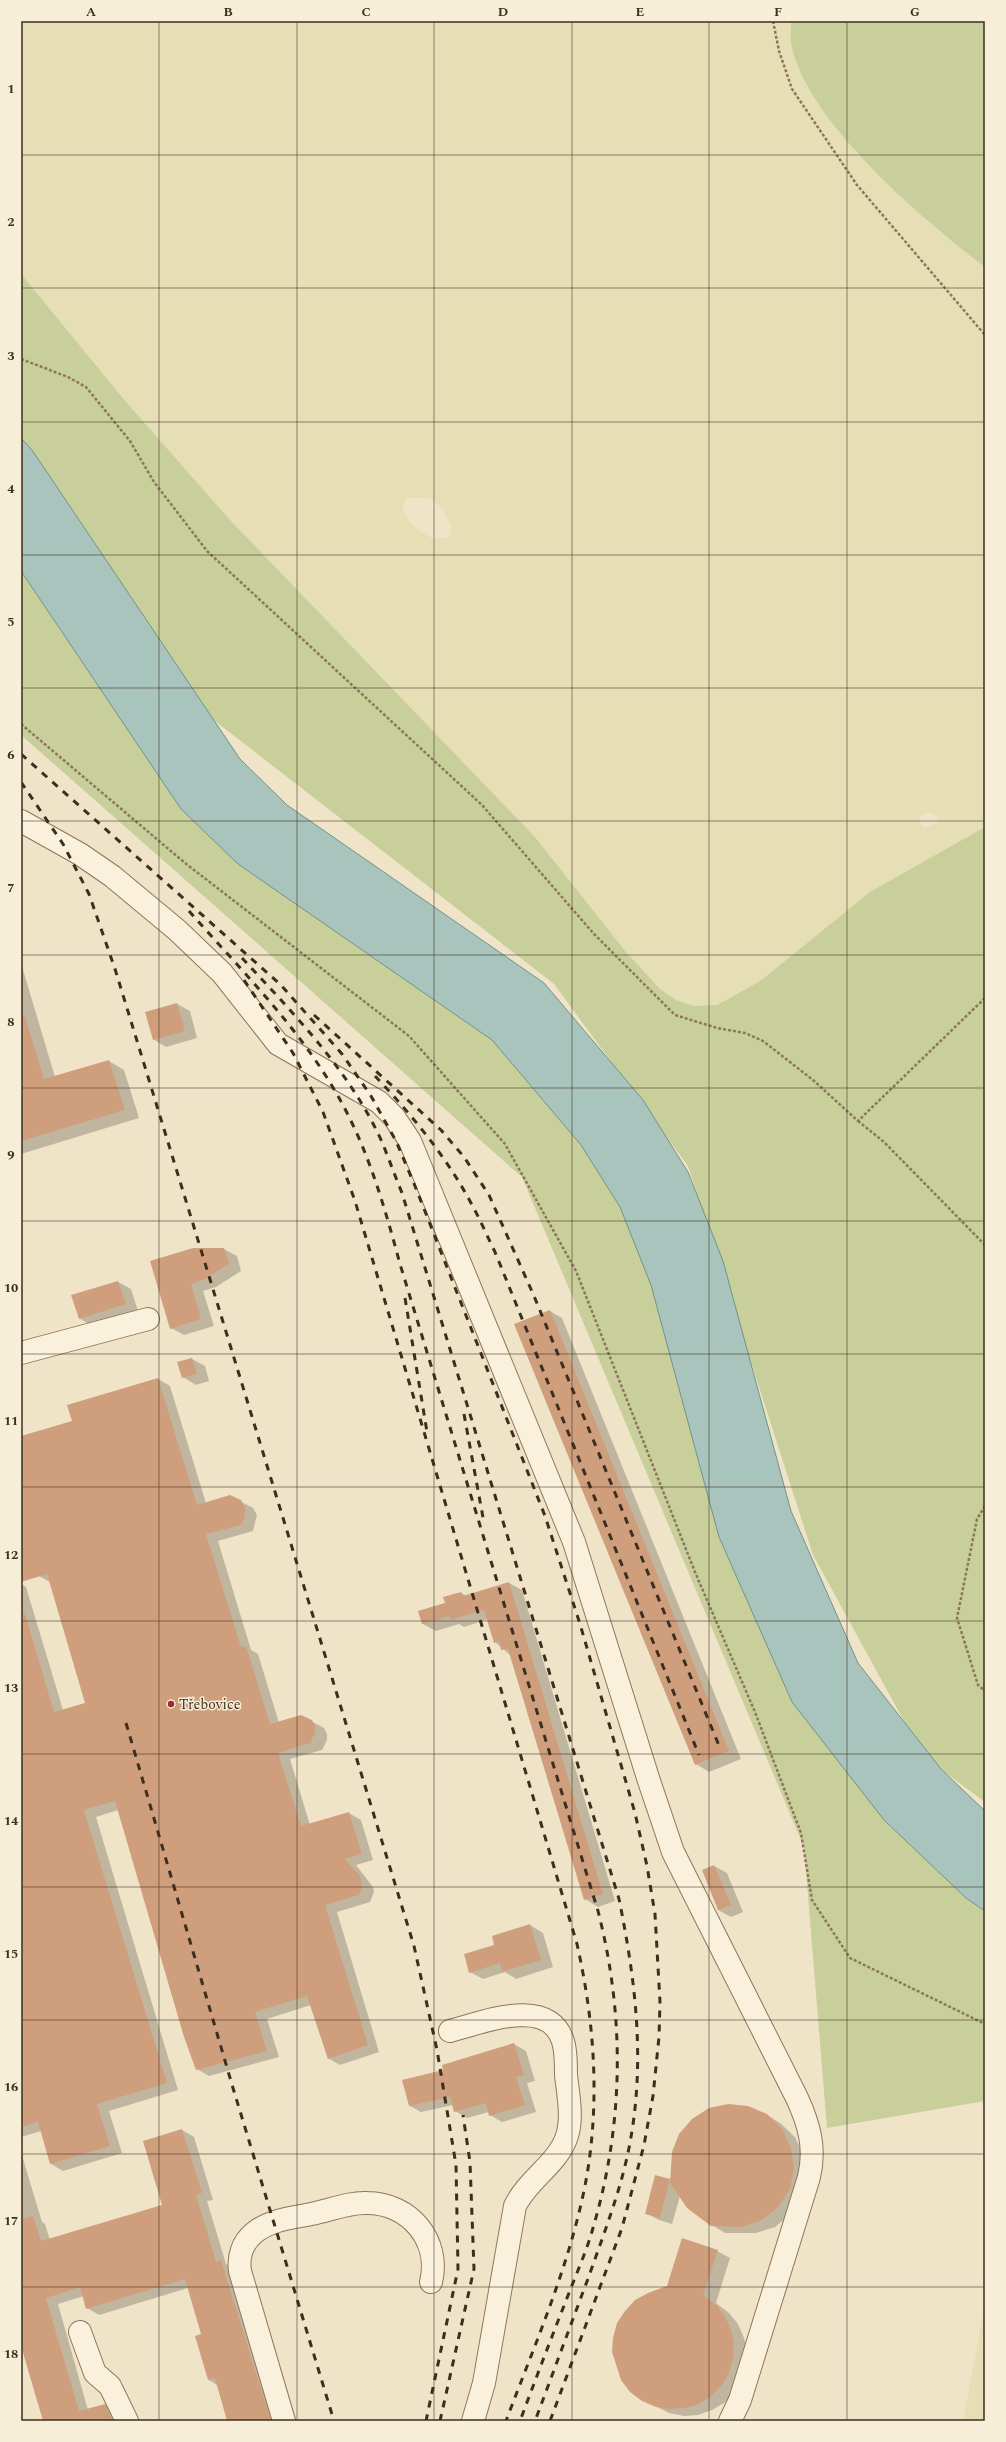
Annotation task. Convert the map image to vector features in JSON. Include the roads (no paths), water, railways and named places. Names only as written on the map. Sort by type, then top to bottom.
[{"type":"lane","points":[[21,822],[74,851],[112,876],[177,930],[217,968],[237,989],[273,1040],[282,1048],[379,1102],[394,1117],[410,1141],[574,1542],[648,1781],[673,1852],[797,2098],[808,2125],[812,2152],[808,2177],[740,2400],[730,2421]]},
{"type":"lane","points":[[21,1353],[148,1319]]},
{"type":"lane","points":[[450,2031],[518,2014],[539,2017],[552,2025],[564,2046],[569,2118],[567,2136],[558,2153],[525,2190],[516,2206],[484,2383],[474,2421]]},
{"type":"lane","points":[[284,2421],[240,2271],[241,2253],[245,2243],[253,2233],[265,2225],[283,2220],[365,2203],[380,2204],[400,2211],[413,2220],[423,2232],[432,2248],[434,2261],[431,2282]]},
{"type":"lane","points":[[80,2332],[95,2372],[110,2386],[127,2421]]},
{"type":"water","points":[[21,438],[32,450],[240,759],[287,805],[544,983],[643,1100],[688,1172],[723,1261],[791,1511],[858,1663],[941,1769],[985,1811],[985,1911],[966,1898],[884,1820],[792,1702],[719,1537],[651,1285],[620,1207],[581,1145],[492,1040],[238,864],[181,809],[21,571]]},
{"type":"railway","points":[[21,754],[281,985],[342,1054],[371,1096],[396,1141],[415,1186],[545,1516],[580,1624],[635,1813],[647,1866],[655,1914],[660,2002],[659,2037],[653,2096],[644,2145],[622,2228],[550,2421]]},
{"type":"railway","points":[[21,782],[63,844],[89,894],[115,969],[414,1946],[437,2050],[456,2165],[458,2269],[426,2421]]},
{"type":"railway","points":[[189,911],[256,985],[298,1037],[336,1092],[359,1138],[373,1173],[385,1210],[400,1264],[598,1911],[607,1950],[613,1990],[617,2070],[611,2149],[603,2189],[588,2244],[520,2421]]},
{"type":"railway","points":[[242,958],[320,1044],[354,1091],[369,1116],[385,1148],[402,1193],[619,1899],[634,1988],[638,2047],[635,2107],[631,2137],[628,2155],[607,2224],[535,2421]]},
{"type":"railway","points":[[244,980],[293,1053],[323,1112],[355,1201],[577,1944],[583,1973],[591,2030],[594,2088],[591,2146],[587,2175],[563,2269],[506,2421]]},
{"type":"railway","points":[[314,1015],[441,1130],[464,1157],[489,1195],[534,1296],[720,1748]]},
{"type":"railway","points":[[375,1076],[415,1120],[451,1169],[474,1209],[495,1252],[699,1755]]},
{"type":"railway","points":[[405,1298],[427,1432]]},
{"type":"railway","points":[[464,1414],[484,1523]]},
{"type":"railway","points":[[126,1723],[233,2088],[334,2421]]},
{"type":"railway","points":[[440,2421],[474,2269],[470,2162],[463,2115]]},
{"type":"place","name":"Třebovice","points":[[171,1704]]}]
